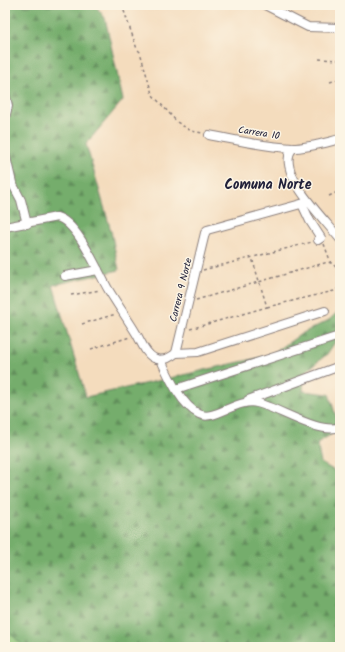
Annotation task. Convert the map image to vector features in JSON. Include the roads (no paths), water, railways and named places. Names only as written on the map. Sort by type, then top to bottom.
[{"type":"street","points":[[264,5],[308,27],[340,28]]},
{"type":"street","points":[[5,93],[8,106],[5,118]]},
{"type":"street","name":"Carrera 10","points":[[209,135],[293,148],[289,155],[288,162],[305,203],[340,239]]},
{"type":"street","points":[[293,148],[313,146],[340,139]]},
{"type":"street","points":[[5,153],[12,183],[21,200],[27,224]]},
{"type":"street","points":[[305,203],[310,221],[319,239]]},
{"type":"street","name":"Carrera 9 Norte","points":[[176,353],[205,233],[207,230],[305,203]]},
{"type":"street","points":[[5,227],[54,218],[65,221],[82,241],[147,353],[153,358],[161,360],[176,353],[198,352],[325,311]]},
{"type":"street","points":[[65,276],[98,270]]},
{"type":"street","points":[[176,389],[336,337]]},
{"type":"street","points":[[161,360],[176,389],[188,404],[196,412],[203,416],[210,415],[340,366]]},
{"type":"street","points":[[244,402],[256,402],[317,427],[334,429],[340,427]]},
{"type":"district","name":"Comuna Norte","points":[[268,185]]}]
